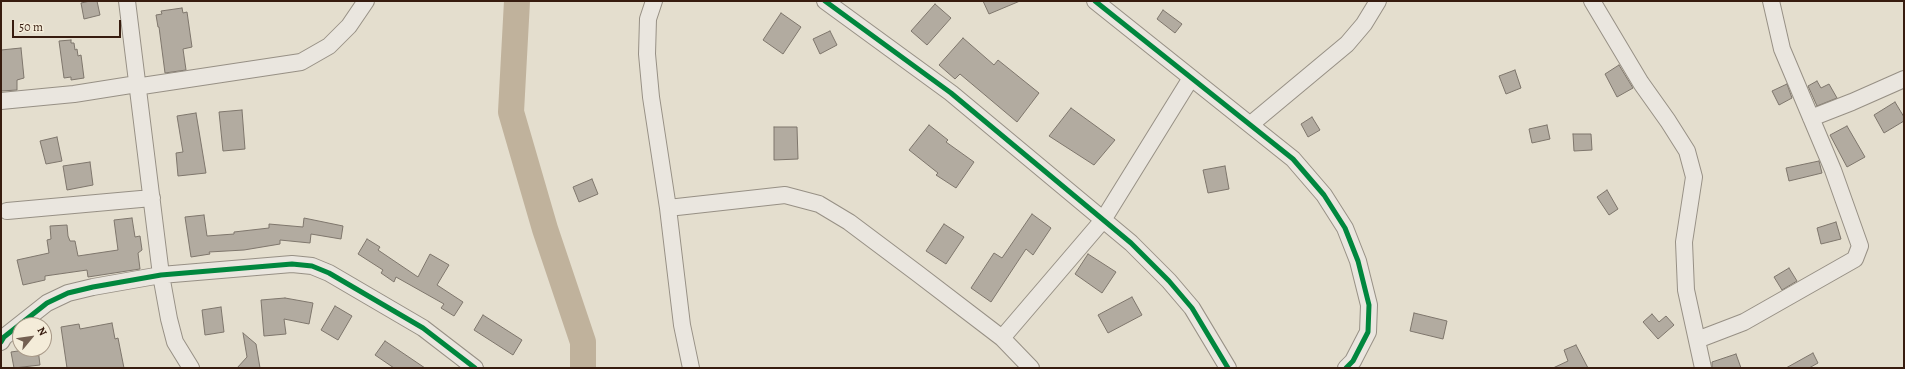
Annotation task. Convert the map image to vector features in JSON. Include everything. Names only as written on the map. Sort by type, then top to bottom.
[{"type":"street","points":[[127,1],[161,275],[175,342],[191,368]]},
{"type":"street","points":[[1,101],[74,94],[137,84],[142,86],[301,62],[329,46],[349,26],[366,1]]},
{"type":"street","points":[[654,1],[648,20],[647,54],[651,97],[668,208],[674,272],[691,368]]},
{"type":"street","points":[[826,1],[951,93],[1131,243],[1169,281],[1192,308],[1228,368]]},
{"type":"street","points":[[1251,124],[1346,44],[1364,24],[1378,1]]},
{"type":"street","points":[[1592,1],[1641,83],[1687,151],[1694,177],[1684,242],[1686,290],[1703,368]]},
{"type":"street","points":[[1697,340],[1744,322],[1855,259],[1860,246],[1833,170],[1782,49],[1771,1]]},
{"type":"street","points":[[1100,3],[1293,159],[1324,195],[1345,228],[1355,254],[1369,305],[1368,332],[1353,361],[1346,368]]},
{"type":"street","points":[[1002,338],[1103,220],[1191,78]]},
{"type":"street","points":[[1811,118],[1904,79]]},
{"type":"street","points":[[668,208],[785,195],[819,204],[849,222],[1002,338],[1031,368]]},
{"type":"street","points":[[7,211],[152,198]]},
{"type":"street","points":[[1,342],[4,337],[47,303],[68,293],[161,275],[292,264],[312,266],[329,273],[423,328],[475,368]]},
{"type":"building","points":[[97,1],[100,15],[84,19],[81,3]]},
{"type":"building","points":[[983,1],[1020,1],[989,14]]},
{"type":"building","points":[[935,4],[951,18],[927,45],[911,31]]},
{"type":"building","points":[[182,8],[183,13],[187,12],[192,47],[183,49],[186,70],[165,73],[156,15],[162,14],[161,11]]},
{"type":"building","points":[[1163,10],[1182,24],[1175,33],[1157,19]]},
{"type":"building","points":[[781,13],[801,27],[783,54],[763,40]]},
{"type":"building","points":[[830,31],[837,45],[820,54],[813,39]]},
{"type":"building","points":[[963,38],[994,65],[998,60],[1039,93],[1017,122],[960,74],[955,79],[939,65]]},
{"type":"building","points":[[71,40],[71,43],[74,43],[75,50],[77,49],[78,56],[81,55],[84,78],[71,80],[71,77],[64,78],[59,41]]},
{"type":"building","points":[[21,48],[24,78],[17,80],[17,90],[1,91],[1,50]]},
{"type":"building","points":[[1619,65],[1633,88],[1617,97],[1605,74]]},
{"type":"building","points":[[1515,70],[1521,88],[1506,94],[1499,76]]},
{"type":"building","points":[[1817,81],[1821,88],[1829,84],[1837,98],[1817,106],[1808,86]]},
{"type":"building","points":[[1787,84],[1792,98],[1779,105],[1772,91]]},
{"type":"building","points":[[1895,102],[1904,117],[1904,121],[1884,133],[1874,115]]},
{"type":"building","points":[[1071,108],[1115,140],[1094,165],[1049,136]]},
{"type":"building","points":[[242,110],[245,149],[223,151],[219,112]]},
{"type":"building","points":[[196,113],[206,173],[178,176],[176,153],[183,152],[177,116]]},
{"type":"building","points":[[1312,117],[1320,130],[1308,137],[1301,124]]},
{"type":"building","points":[[929,125],[948,140],[946,142],[974,162],[956,188],[936,175],[938,173],[909,150]]},
{"type":"building","points":[[1547,125],[1550,139],[1532,143],[1529,129]]},
{"type":"building","points":[[1847,126],[1865,157],[1847,167],[1830,135]]},
{"type":"building","points":[[774,127],[797,127],[798,159],[774,160]]},
{"type":"building","points":[[1573,134],[1591,134],[1592,150],[1574,151]]},
{"type":"building","points":[[57,137],[62,161],[46,164],[40,141]]},
{"type":"building","points":[[1819,161],[1822,173],[1789,181],[1786,168]]},
{"type":"building","points":[[90,162],[93,185],[67,190],[63,166]]},
{"type":"building","points":[[1225,166],[1229,189],[1208,193],[1203,170]]},
{"type":"building","points":[[592,179],[598,194],[579,202],[573,187]]},
{"type":"building","points":[[1607,190],[1618,209],[1609,215],[1597,197]]},
{"type":"building","points":[[1032,214],[1051,228],[1033,255],[1026,249],[991,302],[971,288],[994,253],[1002,258]]},
{"type":"building","points":[[204,215],[207,236],[234,234],[234,232],[269,228],[269,224],[303,227],[304,218],[343,226],[341,239],[311,234],[310,243],[280,240],[280,244],[244,250],[209,252],[210,254],[191,257],[185,217]]},
{"type":"building","points":[[132,218],[135,237],[140,236],[142,250],[138,253],[140,269],[88,277],[87,270],[45,276],[45,280],[23,285],[17,260],[49,253],[47,240],[51,239],[50,226],[67,225],[68,236],[70,241],[75,241],[78,256],[118,250],[114,220]]},
{"type":"building","points":[[1836,222],[1841,239],[1821,244],[1817,228]]},
{"type":"building","points":[[944,224],[964,237],[946,264],[926,251]]},
{"type":"building","points":[[367,239],[380,247],[378,250],[418,277],[430,254],[449,265],[437,285],[463,302],[454,316],[441,308],[444,304],[396,277],[394,282],[381,273],[383,270],[358,254]]},
{"type":"building","points":[[1088,254],[1116,272],[1102,293],[1075,274]]},
{"type":"building","points":[[1789,268],[1797,281],[1782,290],[1774,277]]},
{"type":"building","points":[[1132,297],[1142,315],[1108,333],[1098,315]]},
{"type":"building","points":[[285,298],[313,303],[309,324],[284,319],[286,334],[264,336],[261,300]]},
{"type":"building","points":[[335,306],[352,316],[338,340],[321,330]]},
{"type":"building","points":[[221,307],[224,332],[205,335],[202,310]]},
{"type":"building","points":[[1414,313],[1447,321],[1443,339],[1410,331]]},
{"type":"building","points":[[1652,314],[1659,322],[1666,316],[1674,325],[1658,339],[1643,322]]},
{"type":"building","points":[[483,315],[522,340],[513,355],[474,330]]},
{"type":"building","points":[[112,323],[115,339],[118,338],[124,368],[67,368],[61,327],[79,324],[80,329]]},
{"type":"building","points":[[243,333],[256,344],[260,368],[237,368],[247,357]]},
{"type":"building","points":[[385,341],[425,368],[394,368],[375,355]]},
{"type":"building","points":[[1576,345],[1588,368],[1553,368],[1568,361],[1564,350]]},
{"type":"building","points":[[11,352],[12,357],[39,357],[40,365],[14,368]]},
{"type":"building","points":[[1813,353],[1818,363],[1809,368],[1786,368]]},
{"type":"building","points":[[1736,354],[1741,368],[1712,368],[1712,362]]},
{"type":"waterway","points":[[517,1],[511,112],[545,229],[583,342],[583,368]]},
{"type":"cycle path","points":[[825,1],[951,93],[1131,243],[1169,281],[1192,308],[1228,368]]},
{"type":"cycle path","points":[[1095,1],[1293,159],[1324,195],[1345,228],[1358,261],[1369,305],[1368,332],[1353,361],[1346,368]]},
{"type":"cycle path","points":[[1,342],[4,337],[47,303],[68,293],[161,275],[292,264],[312,266],[329,273],[423,328],[475,368]]}]
